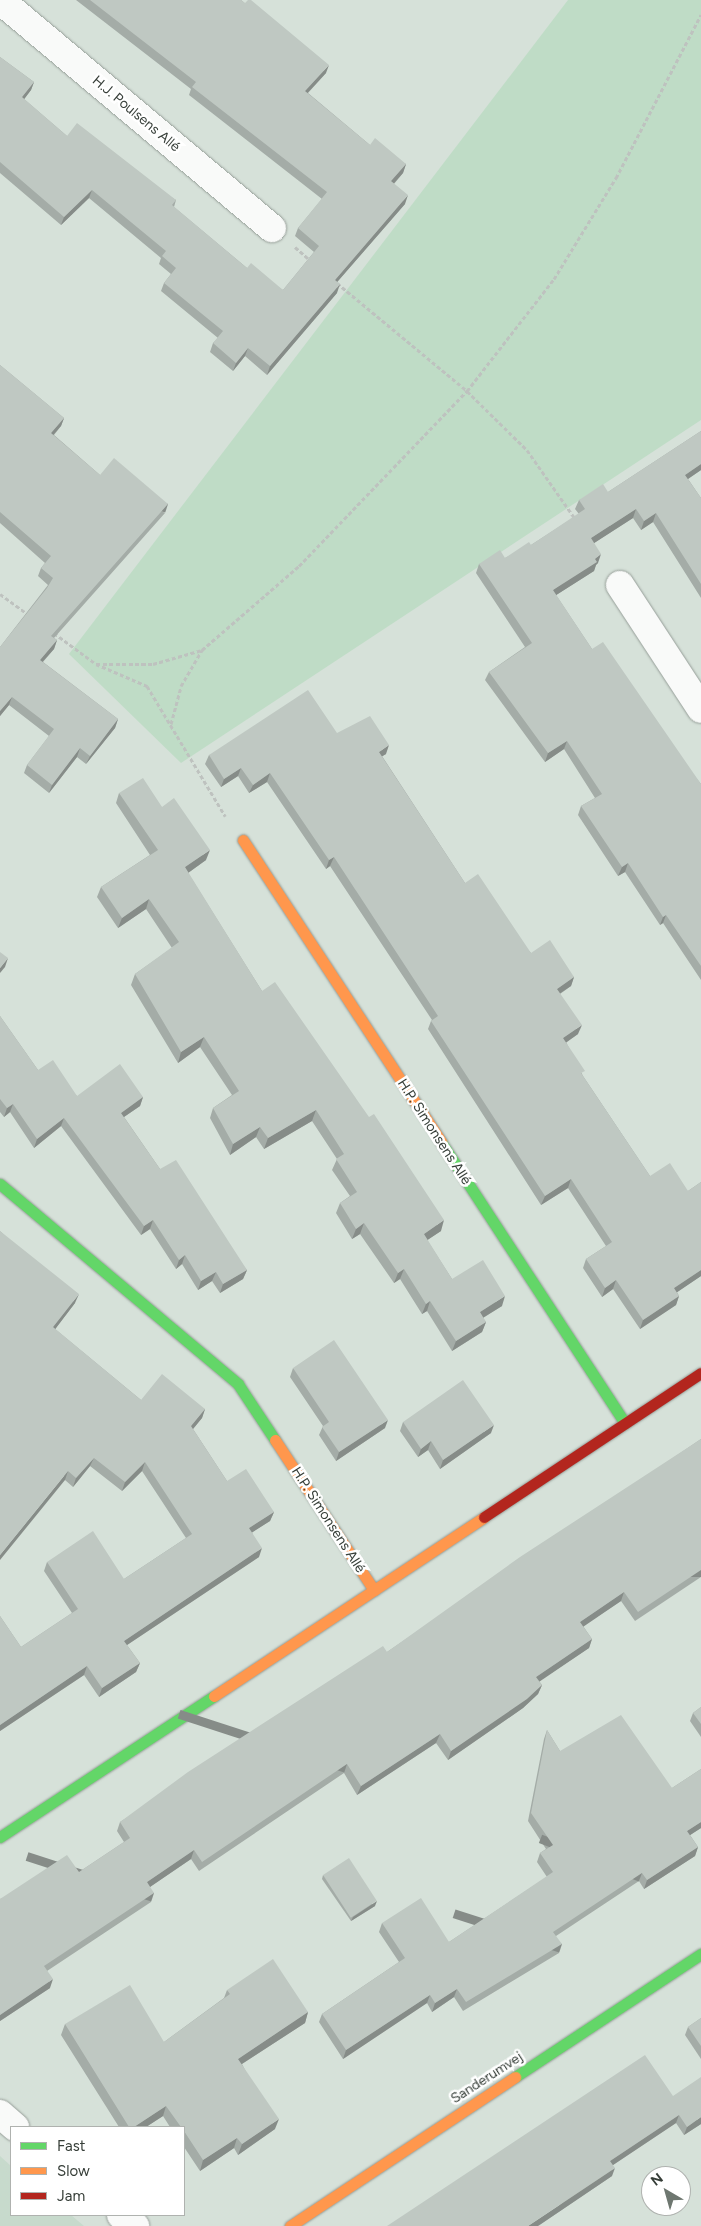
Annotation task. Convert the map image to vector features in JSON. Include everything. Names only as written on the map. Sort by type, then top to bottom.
[{"type":"street","name":"H.J. Poulsens Allé","points":[[0,0],[272,228]]},
{"type":"street","points":[[620,585],[701,709]]},
{"type":"street","name":"H.P. Simonsens Allé","points":[[243,840],[625,1423]]},
{"type":"street","name":"H.P. Simonsens Allé","points":[[0,1184],[238,1384],[374,1590]]},
{"type":"street","points":[[0,1837],[701,1373]]},
{"type":"street","name":"Sanderumvej","points":[[290,2226],[701,1954]]},
{"type":"street","points":[[0,2114],[14,2126]]},
{"type":"street","points":[[122,2216],[134,2226]]},
{"type":"path","points":[[171,725],[181,686],[202,650],[299,566],[467,390],[554,279],[616,178],[701,15]]},
{"type":"path","points":[[697,23],[701,26]]},
{"type":"path","points":[[272,228],[316,265]]},
{"type":"path","points":[[330,277],[467,390],[527,450],[582,528]]},
{"type":"path","points":[[0,594],[32,617]]},
{"type":"path","points":[[48,629],[96,664],[147,686],[243,840]]},
{"type":"path","points":[[96,664],[153,664],[202,650]]},
{"type":"shaded area","points":[[568,0],[701,0],[701,420],[181,763],[69,654]]},
{"type":"shaded area","points":[[0,2156],[10,2165],[10,2216],[72,2216],[84,2226],[0,2226]]},
{"type":"building","points":[[90,0],[241,0],[245,3],[251,0],[329,65],[305,91],[370,145],[375,138],[406,164],[391,181],[408,195],[335,280],[340,284],[270,366],[248,348],[236,363],[213,343],[223,331],[164,283],[176,268],[162,256],[166,251],[92,190],[64,217],[0,162],[0,57],[34,82],[22,97],[67,136],[77,123],[176,200],[172,205],[247,268],[251,263],[283,290],[319,246],[298,228],[327,192],[192,87],[196,82]]},
{"type":"building","points":[[0,365],[64,418],[51,433],[100,475],[114,458],[168,504],[51,636],[57,640],[40,660],[118,719],[90,756],[80,748],[52,785],[27,765],[54,729],[12,697],[0,711],[0,647],[53,578],[41,568],[51,556],[0,512]]},
{"type":"building","points":[[701,431],[701,464],[685,475],[701,498],[701,584],[656,513],[644,521],[636,509],[591,538],[601,554],[595,559],[597,562],[553,590],[592,649],[603,642],[701,784],[701,966],[666,915],[663,917],[628,863],[622,867],[581,806],[602,794],[567,741],[548,753],[489,672],[532,643],[479,564],[500,550],[505,558],[529,542],[531,545],[585,509],[579,500],[603,484],[608,492]]},
{"type":"building","points":[[308,690],[337,733],[370,716],[389,745],[379,752],[465,883],[478,874],[531,953],[550,940],[574,977],[557,989],[582,1025],[563,1038],[585,1071],[581,1073],[650,1176],[670,1163],[688,1191],[701,1182],[701,1270],[674,1288],[679,1296],[643,1320],[616,1280],[605,1288],[586,1259],[612,1242],[571,1179],[545,1196],[431,1021],[438,1016],[334,857],[329,860],[270,773],[253,785],[241,768],[224,779],[209,755]]},
{"type":"building","points":[[143,778],[162,807],[174,798],[210,850],[185,867],[262,991],[275,982],[369,1117],[374,1114],[444,1220],[424,1234],[452,1279],[483,1260],[505,1296],[480,1312],[486,1322],[456,1341],[430,1301],[426,1304],[404,1269],[398,1273],[364,1223],[356,1229],[340,1203],[357,1192],[336,1159],[344,1154],[316,1110],[268,1138],[260,1127],[233,1144],[213,1108],[239,1091],[204,1037],[181,1052],[135,974],[179,942],[149,899],[122,918],[101,887],[158,850],[119,793]]},
{"type":"building","points":[[0,952],[8,958],[0,968]]},
{"type":"building","points":[[0,1016],[38,1070],[53,1060],[77,1096],[120,1064],[143,1097],[121,1113],[160,1169],[176,1160],[247,1270],[223,1284],[216,1272],[201,1281],[185,1255],[179,1260],[153,1220],[144,1226],[64,1118],[37,1139],[13,1104],[7,1108],[0,1099]]},
{"type":"building","points":[[0,1231],[79,1294],[53,1327],[141,1400],[162,1374],[205,1409],[191,1426],[227,1481],[246,1469],[274,1512],[249,1528],[262,1548],[124,1641],[140,1663],[102,1688],[87,1666],[0,1725],[0,1616],[21,1647],[78,1609],[47,1562],[93,1531],[124,1579],[192,1534],[145,1462],[125,1482],[94,1458],[76,1478],[68,1471],[0,1555]]},
{"type":"building","points":[[334,1340],[388,1420],[339,1452],[322,1427],[329,1422],[293,1368]]},
{"type":"building","points":[[463,1380],[494,1425],[443,1460],[431,1441],[421,1449],[403,1422]]},
{"type":"building","points":[[701,1439],[701,1570],[638,1612],[624,1592],[580,1622],[592,1639],[536,1677],[542,1685],[527,1699],[451,1751],[440,1734],[361,1786],[347,1764],[202,1862],[194,1850],[147,1882],[154,1893],[44,1966],[53,1979],[0,2015],[0,1899],[67,1855],[79,1872],[130,1838],[120,1822],[188,1772],[383,1646],[387,1652],[520,1557]]},
{"type":"building","points":[[701,1707],[701,1724],[693,1713]]},
{"type":"building","points":[[621,1715],[672,1788],[701,1769],[701,1822],[687,1831],[698,1847],[647,1880],[642,1873],[553,1932],[562,1944],[466,2002],[457,1989],[435,2003],[430,1995],[346,2050],[322,2014],[405,1958],[382,1923],[421,1898],[449,1942],[553,1872],[540,1853],[553,1845],[531,1813],[547,1730],[560,1751]]},
{"type":"building","points":[[349,1858],[377,1901],[351,1918],[323,1875]]},
{"type":"building","points":[[273,1959],[308,2012],[238,2059],[279,2119],[242,2144],[237,2138],[203,2160],[185,2133],[185,2126],[180,2126],[166,2106],[136,2126],[128,2126],[65,2024],[130,1985],[164,2042],[230,1994],[227,1990]]},
{"type":"building","points":[[701,2018],[701,2046],[688,2027]]},
{"type":"building","points":[[645,2055],[673,2096],[701,2077],[701,2117],[687,2127],[679,2115],[610,2161],[615,2168],[528,2226],[387,2226]]},
{"type":"traffic: fast","points":[[441,1142],[625,1423]]},
{"type":"traffic: fast","points":[[0,1184],[238,1384],[275,1440]]},
{"type":"traffic: fast","points":[[0,1837],[214,1696]]},
{"type":"traffic: fast","points":[[515,2077],[701,1954]]},
{"type":"traffic: slow","points":[[243,840],[441,1142]]},
{"type":"traffic: slow","points":[[275,1440],[374,1590]]},
{"type":"traffic: slow","points":[[214,1696],[484,1517]]},
{"type":"traffic: slow","points":[[290,2226],[515,2077]]},
{"type":"traffic: jam","points":[[484,1517],[701,1373]]}]
